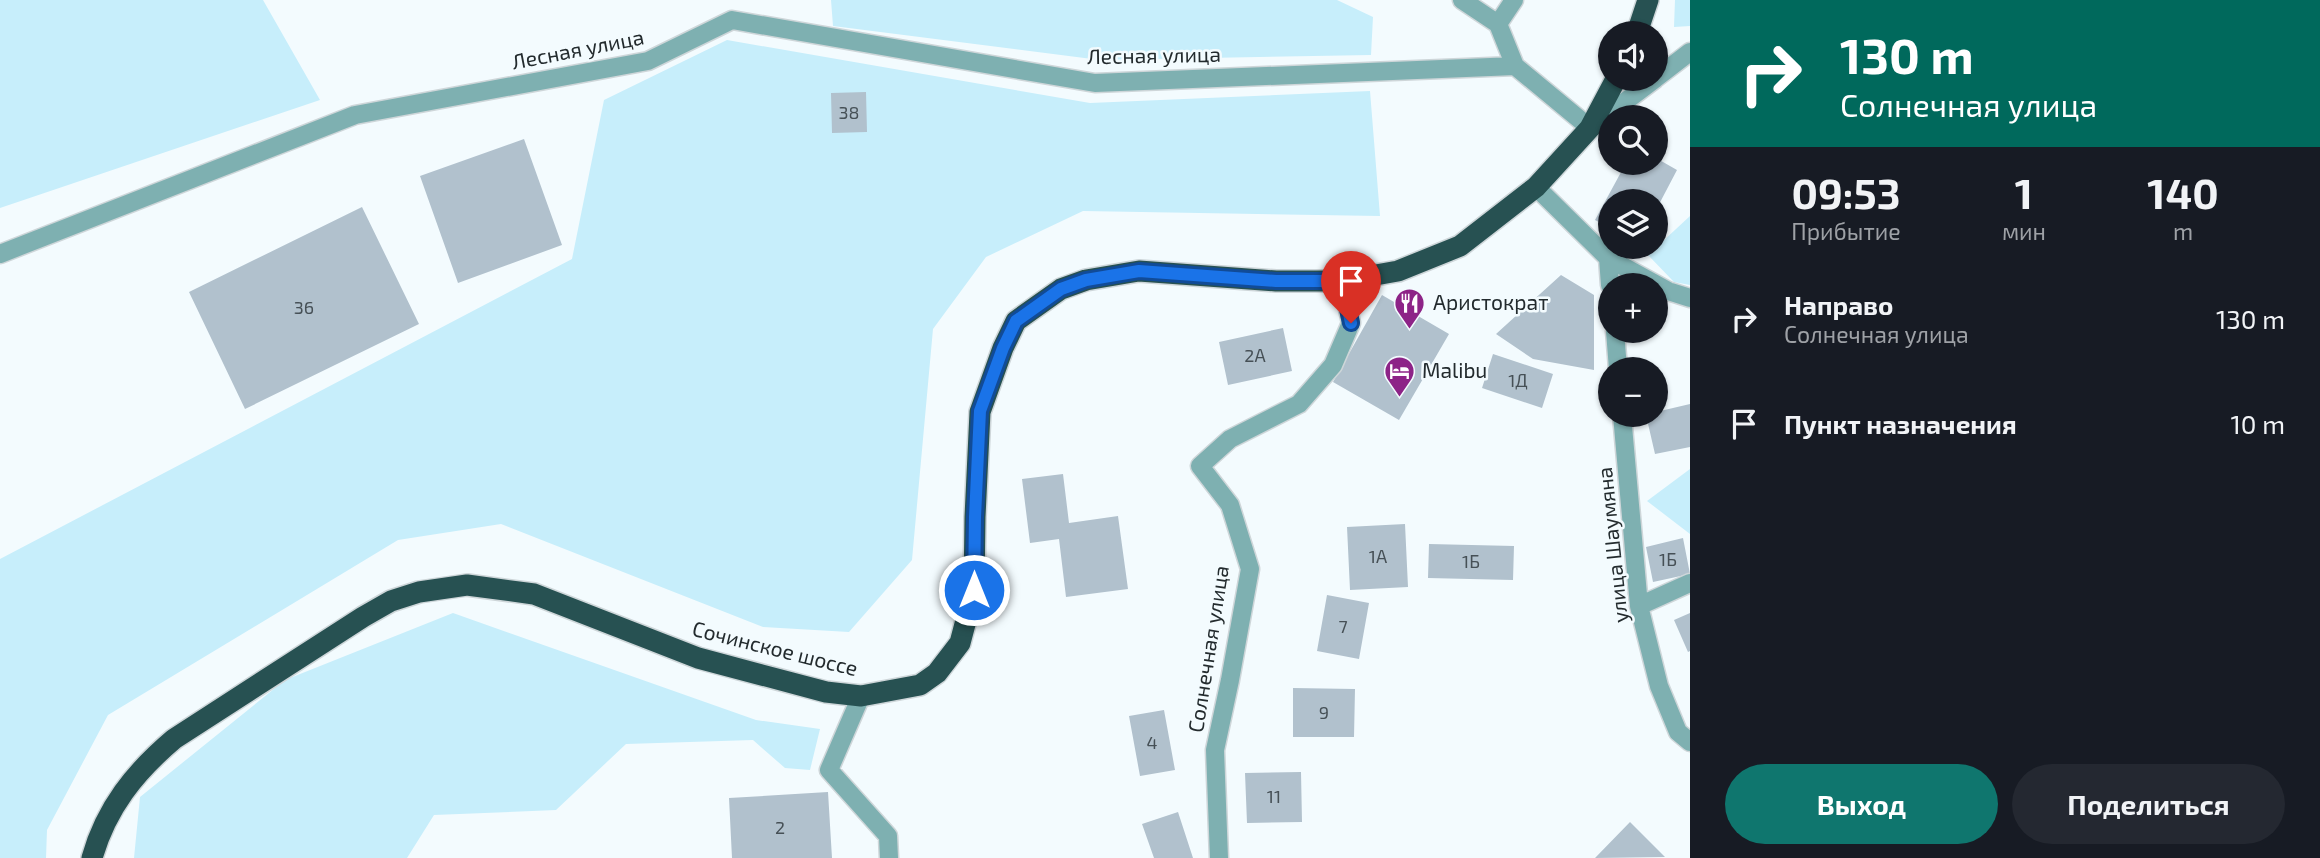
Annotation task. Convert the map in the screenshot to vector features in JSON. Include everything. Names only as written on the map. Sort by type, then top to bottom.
[{"type":"highway","points":[[1641,21],[1648,0]]},
{"type":"highway","name":"Сочинское шоссе","points":[[92,858],[108,816],[125,787],[147,762],[174,739],[363,617],[391,601],[419,593],[467,585],[534,594],[698,658],[826,692],[861,696],[920,685],[937,673],[960,643],[974,590],[980,411],[1016,321],[1061,289],[1086,280],[1139,271],[1276,281],[1342,281],[1398,271],[1460,246],[1536,187],[1590,128],[1609,91]]},
{"type":"street","points":[[1462,0],[1498,24],[1515,66],[1590,128],[1639,91]]},
{"type":"street","points":[[1498,24],[1514,0]]},
{"type":"street","name":"Лесная улица","points":[[0,254],[355,115],[648,61],[732,20],[1095,82],[1515,66]]},
{"type":"street","points":[[1668,69],[1690,52]]},
{"type":"street","points":[[1536,187],[1598,248]]},
{"type":"street","points":[[1610,259],[1668,291],[1690,298]]},
{"type":"street","name":"Солнечная улица","points":[[1219,858],[1215,750],[1250,569],[1230,505],[1200,466],[1230,439],[1299,404],[1333,365],[1351,323],[1342,281]]},
{"type":"street","name":"улица Шаумяна","points":[[1623,427],[1639,606],[1659,686],[1678,732],[1690,742]]},
{"type":"street","points":[[1639,606],[1690,583]]},
{"type":"street","points":[[861,696],[830,770],[888,836],[889,858]]},
{"type":"shaded area","points":[[0,0],[263,0],[320,100],[0,208]]},
{"type":"shaded area","points":[[831,0],[1337,0],[1373,17],[1371,55],[1100,60],[833,26]]},
{"type":"shaded area","points":[[1675,0],[1690,0],[1690,26],[1674,27]]},
{"type":"shaded area","points":[[727,40],[1090,103],[1370,91],[1380,216],[1083,211],[986,257],[933,329],[912,560],[849,632],[763,627],[501,524],[398,540],[108,715],[47,830],[46,858],[0,858],[0,559],[572,259],[604,100]]},
{"type":"shaded area","points":[[1690,216],[1690,285],[1674,282],[1652,259],[1668,259],[1668,236]]},
{"type":"shaded area","points":[[1690,469],[1690,534],[1647,501]]},
{"type":"shaded area","points":[[453,613],[756,720],[820,729],[810,770],[785,768],[753,740],[626,744],[556,810],[434,815],[407,858],[134,858],[140,797],[285,680]]},
{"type":"building","points":[[866,92],[867,132],[832,133],[831,93]]},
{"type":"building","points":[[524,139],[562,245],[458,283],[420,176]]},
{"type":"building","points":[[1668,165],[1677,170],[1667,189],[1612,189],[1619,175],[1668,175]]},
{"type":"building","points":[[362,207],[419,324],[245,409],[189,292]]},
{"type":"building","points":[[1561,275],[1594,295],[1594,370],[1533,359],[1496,334]]},
{"type":"building","points":[[1382,295],[1449,334],[1399,420],[1333,382]]},
{"type":"building","points":[[1283,328],[1292,371],[1228,385],[1219,342]]},
{"type":"building","points":[[1493,354],[1553,374],[1542,408],[1482,388]]},
{"type":"building","points":[[1690,404],[1690,447],[1655,454],[1649,427],[1668,427],[1668,409]]},
{"type":"building","points":[[1063,474],[1069,523],[1118,516],[1128,589],[1066,597],[1059,539],[1030,543],[1022,479]]},
{"type":"building","points":[[1405,524],[1408,587],[1350,590],[1347,527]]},
{"type":"building","points":[[1683,538],[1690,574],[1653,582],[1646,547]]},
{"type":"building","points":[[1429,544],[1514,546],[1513,580],[1428,578]]},
{"type":"building","points":[[1327,595],[1369,603],[1359,659],[1317,651]]},
{"type":"building","points":[[1690,613],[1690,651],[1688,652],[1674,620]]},
{"type":"building","points":[[1293,688],[1355,689],[1354,737],[1293,737]]},
{"type":"building","points":[[1164,710],[1175,770],[1140,776],[1129,716]]},
{"type":"building","points":[[1301,772],[1302,822],[1247,823],[1245,773]]},
{"type":"building","points":[[828,792],[832,858],[732,858],[729,798]]},
{"type":"building","points":[[1178,812],[1193,858],[1154,858],[1142,824]]},
{"type":"building","points":[[1630,822],[1665,857],[1595,858]]},
{"type":"place","name":"Аристократ","points":[[1410,330]]},
{"type":"place","name":"Malibu","points":[[1399,398]]},
{"type":"route","points":[[974,590],[980,411],[1016,321],[1028,312],[1061,289],[1086,280],[1139,271],[1276,281],[1342,281],[1351,323]]}]
